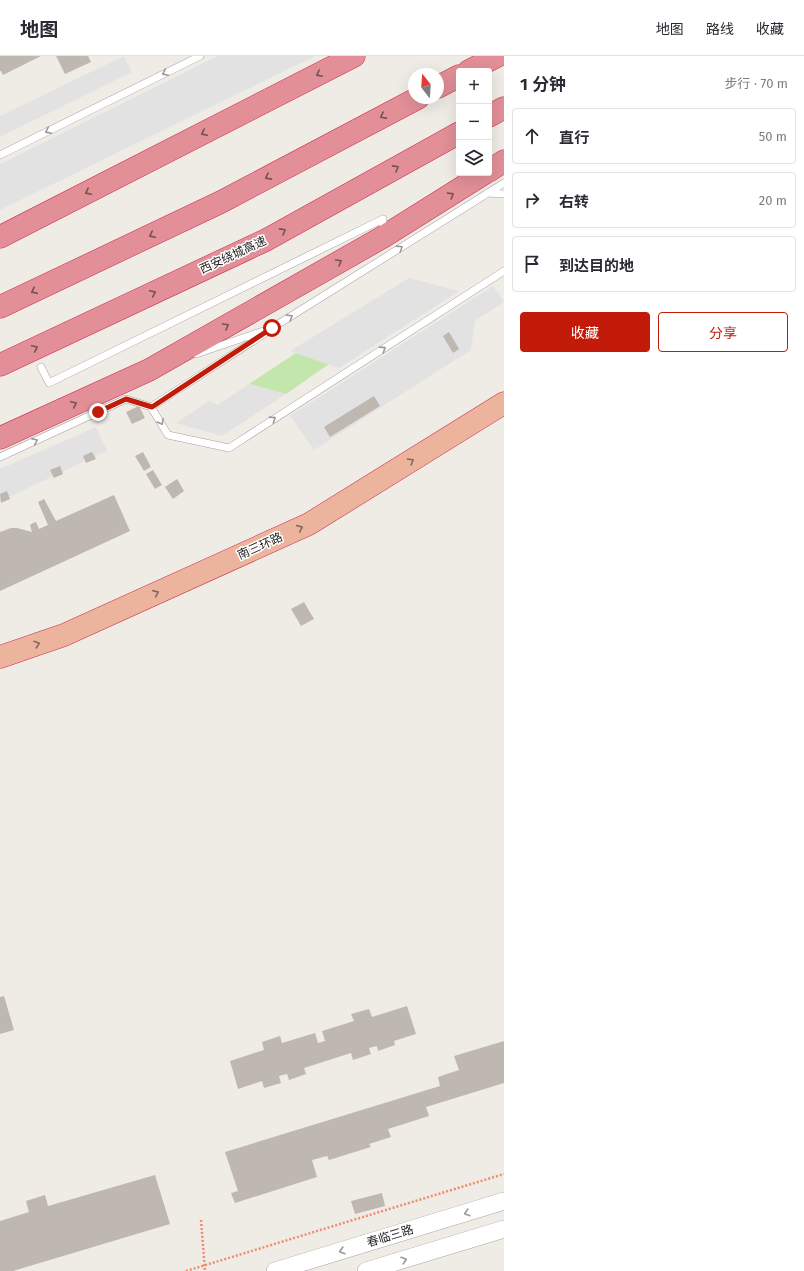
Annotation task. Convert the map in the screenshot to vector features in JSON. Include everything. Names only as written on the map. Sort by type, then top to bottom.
[{"type":"highway","points":[[0,237],[354,56]]},
{"type":"highway","points":[[475,68],[497,56]]},
{"type":"highway","points":[[444,84],[456,78]]},
{"type":"highway","points":[[0,307],[221,202],[408,103]]},
{"type":"highway","points":[[492,114],[504,108]]},
{"type":"highway","name":"西安绕城高速","points":[[0,365],[266,240],[456,135]]},
{"type":"highway","points":[[492,169],[504,161]]},
{"type":"highway","points":[[0,438],[149,370],[383,237],[486,183]]},
{"type":"highway","name":"南三环路","points":[[0,657],[64,635],[309,524],[504,403]]},
{"type":"street","name":"春临三路","points":[[275,1271],[504,1201]]},
{"type":"street","points":[[366,1271],[504,1229]]},
{"type":"lane","points":[[0,155],[200,56]]},
{"type":"lane","points":[[486,183],[504,194]]},
{"type":"lane","points":[[152,407],[272,328],[486,183],[504,183]]},
{"type":"lane","points":[[41,367],[50,383],[383,218],[383,237]]},
{"type":"lane","points":[[0,457],[126,399],[152,407],[168,436],[229,448],[504,270]]},
{"type":"lane","points":[[149,370],[272,328]]},
{"type":"path","points":[[186,1271],[504,1174]]},
{"type":"path","points":[[201,1220],[205,1271]]},
{"type":"green space","points":[[296,353],[329,364],[286,394],[249,384]]},
{"type":"shaded area","points":[[124,56],[132,72],[0,137],[0,116]]},
{"type":"shaded area","points":[[218,56],[315,56],[0,210],[0,164]]},
{"type":"shaded area","points":[[409,278],[459,291],[339,368],[290,351]]},
{"type":"shaded area","points":[[493,286],[504,302],[475,321],[471,350],[314,450],[290,416]]},
{"type":"shaded area","points":[[249,384],[286,394],[222,436],[176,423],[209,401],[218,405]]},
{"type":"shaded area","points":[[96,427],[107,451],[0,501],[0,469]]},
{"type":"building","points":[[0,56],[41,56],[3,75],[0,71]]},
{"type":"building","points":[[56,56],[88,56],[91,62],[65,74]]},
{"type":"building","points":[[449,332],[459,349],[453,353],[443,336]]},
{"type":"building","points":[[374,396],[380,406],[330,437],[324,427]]},
{"type":"building","points":[[139,406],[145,418],[132,424],[126,412]]},
{"type":"building","points":[[92,452],[96,459],[86,463],[83,456]]},
{"type":"building","points":[[143,452],[151,467],[144,471],[135,456]]},
{"type":"building","points":[[60,466],[63,474],[54,478],[50,470]]},
{"type":"building","points":[[153,470],[162,485],[155,489],[146,474]]},
{"type":"building","points":[[177,479],[184,491],[173,499],[165,487]]},
{"type":"building","points":[[7,491],[10,499],[1,503],[0,494]]},
{"type":"building","points":[[114,495],[130,531],[0,591],[0,532],[11,528],[17,528],[32,532],[30,525],[36,522],[39,529],[48,525],[38,502],[44,499],[56,521]]},
{"type":"building","points":[[304,602],[314,619],[301,626],[291,609]]},
{"type":"building","points":[[4,996],[14,1030],[0,1034],[0,997]]},
{"type":"building","points":[[407,1006],[416,1034],[394,1041],[395,1045],[378,1051],[377,1046],[369,1048],[371,1054],[353,1060],[351,1053],[304,1068],[306,1074],[289,1080],[287,1074],[279,1076],[281,1083],[264,1088],[262,1081],[238,1089],[230,1061],[264,1050],[262,1042],[280,1036],[282,1043],[315,1033],[318,1043],[325,1041],[322,1031],[354,1021],[351,1014],[369,1009],[372,1017]]},
{"type":"building","points":[[504,1041],[504,1083],[426,1107],[429,1116],[388,1129],[391,1137],[369,1144],[371,1147],[329,1160],[327,1156],[312,1160],[317,1177],[235,1203],[231,1193],[238,1191],[225,1152],[440,1086],[438,1077],[459,1070],[454,1056]]},
{"type":"building","points":[[155,1175],[170,1224],[13,1271],[0,1271],[0,1221],[29,1212],[26,1201],[45,1195],[48,1206]]},
{"type":"building","points":[[382,1193],[385,1206],[355,1214],[351,1201]]},
{"type":"route","points":[[98,412],[126,399],[152,407],[272,328]]}]
